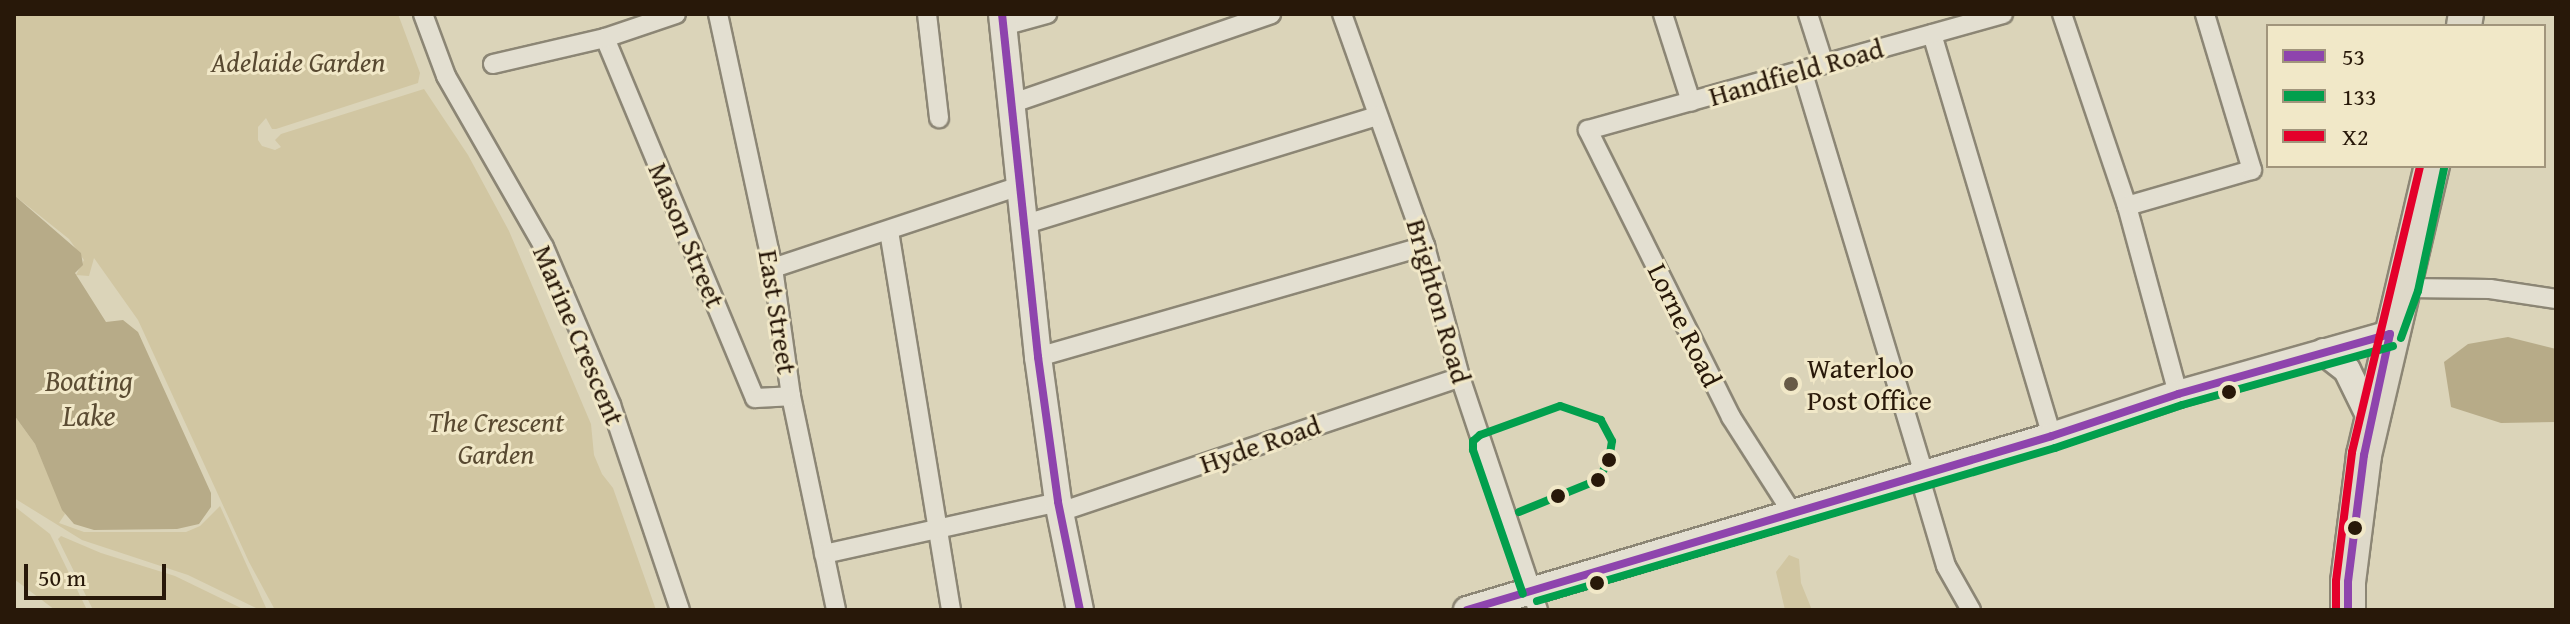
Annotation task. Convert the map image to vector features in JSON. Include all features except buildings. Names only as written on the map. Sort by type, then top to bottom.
[{"type":"highway","points":[[2348,610],[2353,536],[2372,421],[2390,334],[2406,288],[2432,168]]},
{"type":"street","name":"Marine Crescent","points":[[423,14],[446,76],[544,247],[611,405],[680,610]]},
{"type":"street","points":[[493,64],[605,38],[676,14]]},
{"type":"street","name":"East Street","points":[[718,14],[773,268],[791,396],[836,610]]},
{"type":"street","points":[[927,14],[939,118]]},
{"type":"street","points":[[1047,14],[1002,20],[1038,357],[1059,507],[1080,610]]},
{"type":"street","points":[[1013,103],[1271,14]]},
{"type":"street","name":"Brighton Road","points":[[1342,14],[1425,246],[1460,377],[1536,600]]},
{"type":"street","points":[[1663,14],[1691,102]]},
{"type":"street","points":[[1808,14],[1824,64]]},
{"type":"street","name":"Handfield Road","points":[[1588,130],[1932,34],[1974,18],[2003,14]]},
{"type":"street","points":[[2062,14],[2127,206],[2178,394]]},
{"type":"street","points":[[2127,206],[2252,170],[2205,14]]},
{"type":"street","points":[[1932,34],[2052,436]]},
{"type":"street","name":"Mason Street","points":[[605,38],[755,398],[791,396]]},
{"type":"street","points":[[1802,70],[1921,464],[1921,475],[1946,566],[1971,610]]},
{"type":"street","points":[[1026,224],[1378,116]]},
{"type":"street","name":"Lorne Road","points":[[1588,130],[1781,518]]},
{"type":"street","points":[[773,268],[1022,185]]},
{"type":"street","points":[[889,231],[951,610]]},
{"type":"street","points":[[1038,357],[1425,246]]},
{"type":"street","points":[[2406,288],[2490,289],[2556,299]]},
{"type":"street","points":[[1467,610],[1536,600],[1668,551],[2052,436],[2178,394],[2390,334]]},
{"type":"street","points":[[2324,352],[2347,370],[2372,421]]},
{"type":"street","name":"Hyde Road","points":[[824,554],[1059,507],[1460,377]]},
{"type":"green space","points":[[14,14],[398,14],[420,73],[418,83],[276,129],[272,129],[266,118],[258,127],[258,140],[262,146],[275,150],[281,147],[275,140],[281,134],[424,89],[468,155],[509,231],[591,424],[594,455],[602,474],[613,488],[656,610],[275,610],[249,562],[138,320],[94,258],[89,276],[76,275],[84,260],[69,239],[14,195]]},
{"type":"green space","points":[[14,415],[35,444],[65,514],[59,523],[84,532],[186,532],[200,526],[220,506],[267,610],[260,610],[188,575],[82,540],[14,498]]},
{"type":"green space","points":[[14,506],[50,534],[87,610],[55,610],[14,579]]},
{"type":"green space","points":[[61,536],[101,553],[175,576],[245,610],[93,610],[58,539]]},
{"type":"green space","points":[[1789,555],[1799,559],[1801,583],[1812,610],[1785,610],[1776,572]]},
{"type":"water","name":"Boating Lake","points":[[14,195],[81,253],[83,265],[75,273],[106,322],[123,320],[138,332],[211,493],[211,507],[199,524],[177,529],[94,530],[74,524],[62,510],[35,444],[14,415]]},
{"type":"water","points":[[2508,337],[2556,349],[2556,422],[2501,423],[2451,407],[2444,362],[2468,344]]},
{"type":"transit line","name":"53","points":[[1002,14],[1038,357],[1058,502],[1080,610]]},
{"type":"transit line","name":"X2","points":[[2336,610],[2336,581],[2352,452],[2420,168]]},
{"type":"transit line","name":"133","points":[[2401,338],[2418,291],[2444,169]]},
{"type":"transit line","name":"53","points":[[1467,610],[2052,436],[2178,394],[2390,334],[2364,455],[2348,582],[2348,610]]},
{"type":"transit line","name":"133","points":[[1537,601],[2055,448],[2182,405],[2393,346]]},
{"type":"transit line","name":"133","points":[[1519,512],[1598,480],[1609,460],[1612,441],[1601,420],[1560,406],[1480,435],[1473,441],[1473,450],[1523,594]]},
{"type":"place","name":"Waterloo Post Office","points":[[1791,384]]},
{"type":"park label","name":"Adelaide Garden","points":[[298,62]]},
{"type":"park label","name":"The Crescent Garden","points":[[496,438]]}]
